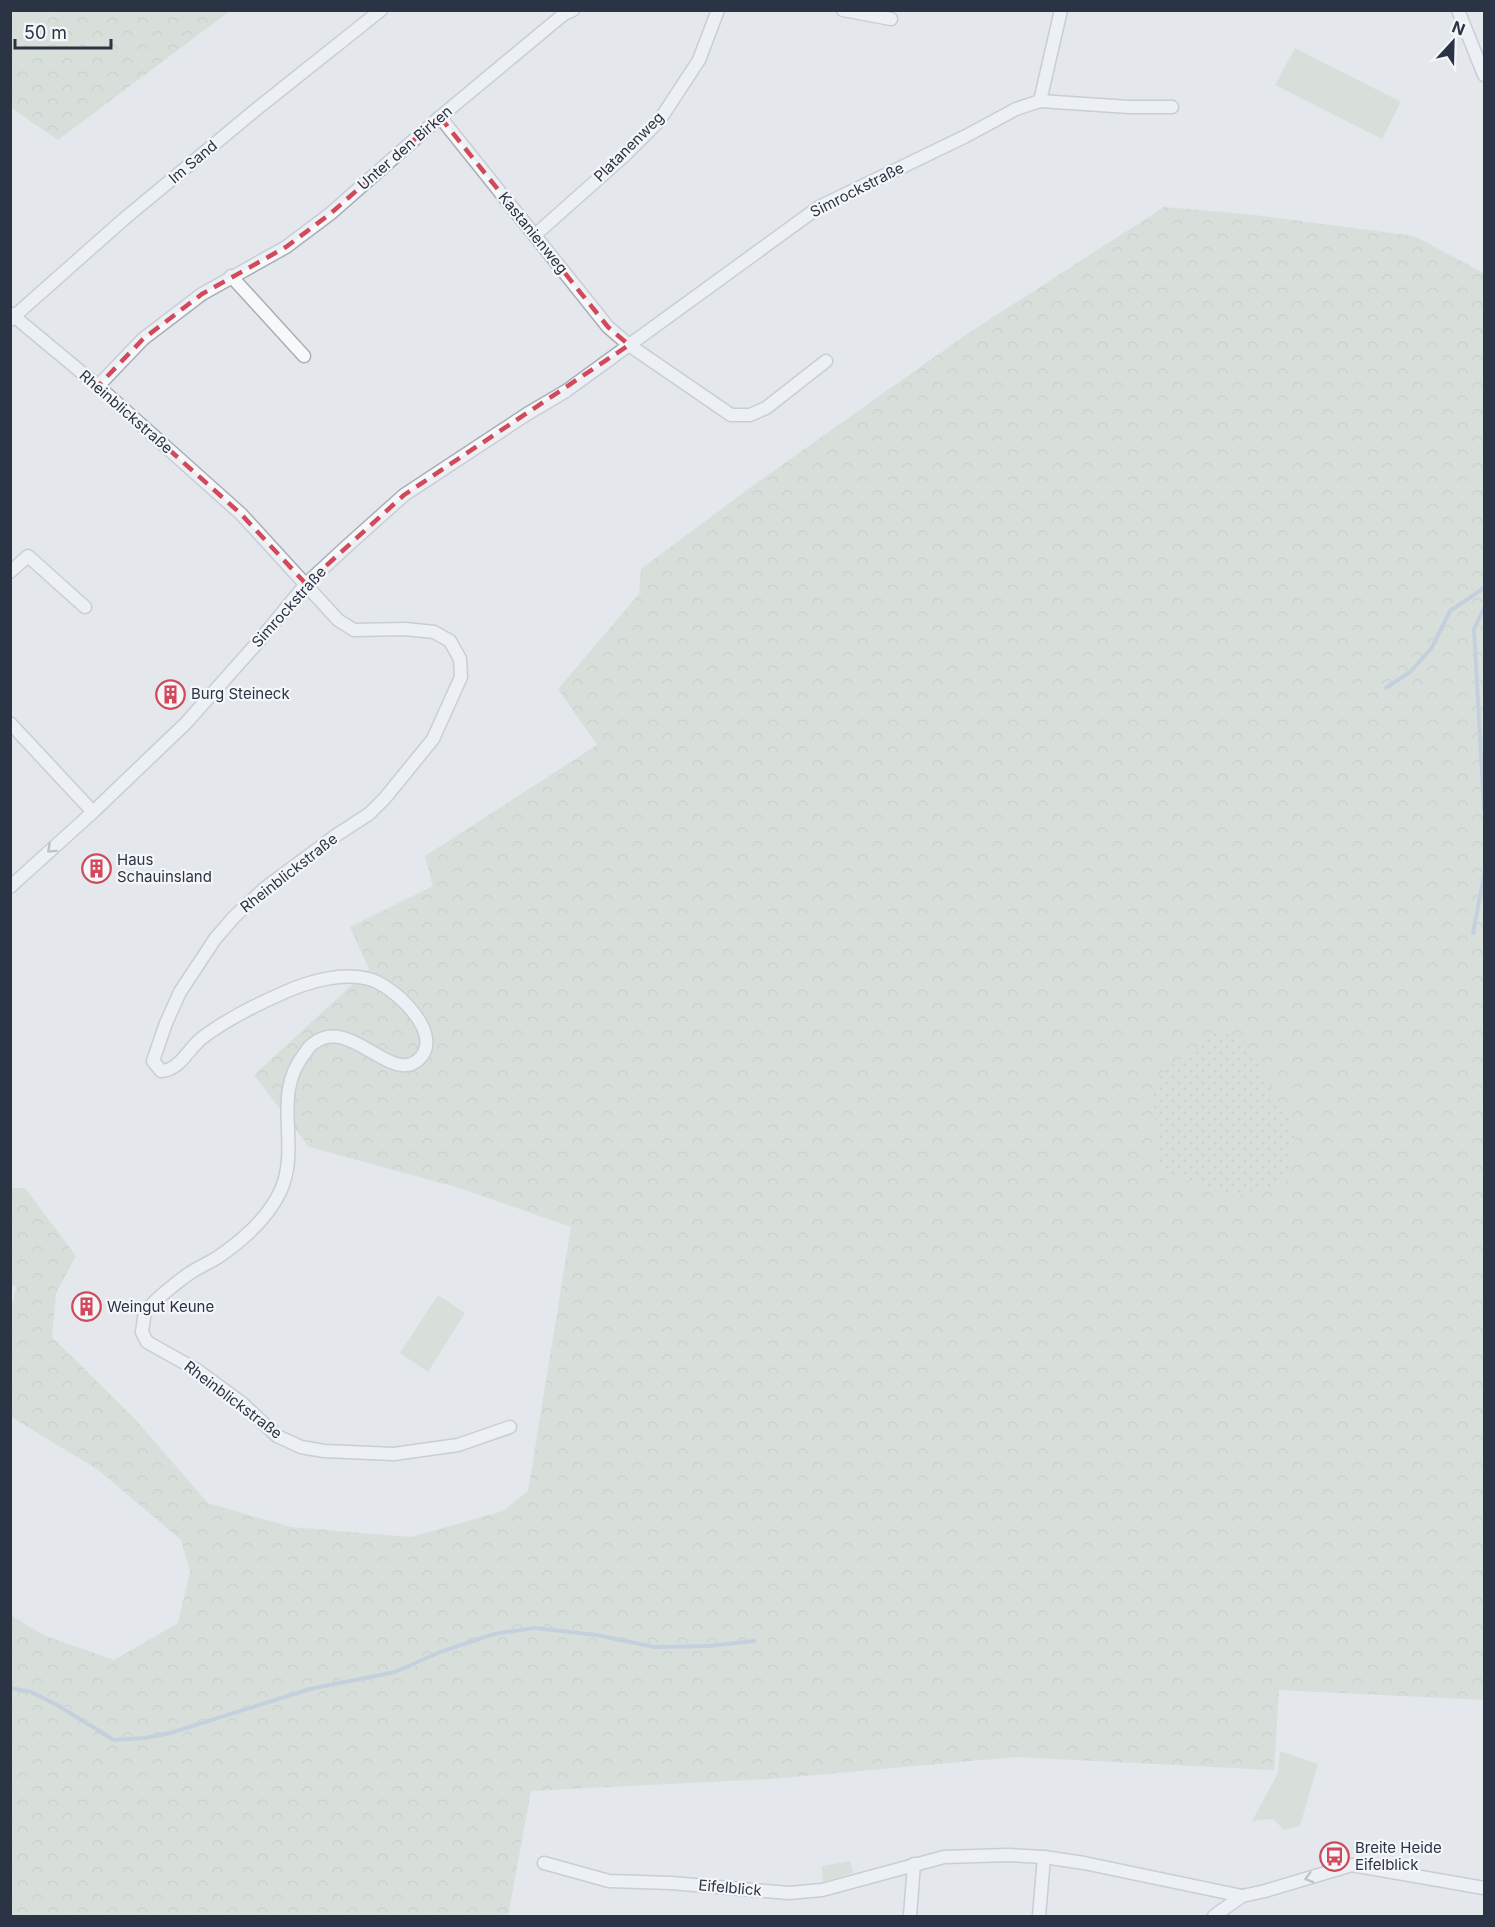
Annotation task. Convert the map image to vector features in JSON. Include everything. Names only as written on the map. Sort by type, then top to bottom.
[{"type":"street","name":"Im Sand","points":[[12,316],[252,112],[381,10]]},
{"type":"street","name":"Unter den Birken","points":[[98,386],[143,339],[202,294],[286,247],[564,14],[573,10]]},
{"type":"street","name":"Platanenweg","points":[[535,235],[624,156],[659,121],[699,60],[718,10]]},
{"type":"street","points":[[843,10],[891,19]]},
{"type":"street","points":[[1040,101],[1061,10]]},
{"type":"street","points":[[1458,10],[1485,75]]},
{"type":"street","name":"Simrockstraße","points":[[10,887],[186,723],[306,584],[404,495],[566,391],[819,207],[1016,110],[1040,101],[1129,107],[1172,107]]},
{"type":"street","name":"Kastanienweg","points":[[440,117],[608,327],[629,345]]},
{"type":"street","points":[[231,276],[304,356]]},
{"type":"street","name":"Rheinblickstraße","points":[[12,316],[98,386],[241,514],[338,620],[354,630],[405,629],[434,632],[450,641],[460,659],[461,677],[433,739],[369,814],[265,888],[234,917],[215,939],[180,992],[153,1061],[161,1071],[168,1071],[178,1064],[203,1037],[224,1024],[286,991],[316,981],[343,976],[370,979],[404,999],[425,1030],[426,1042],[418,1060],[407,1065],[394,1063],[344,1037],[328,1036],[313,1043],[297,1063],[288,1084],[289,1165],[270,1212],[222,1254],[166,1291],[145,1311],[142,1332],[147,1342],[196,1370],[242,1403],[277,1436],[301,1447],[324,1451],[394,1454],[458,1445],[510,1426]]},
{"type":"street","points":[[629,345],[731,416],[750,415],[766,408],[826,361]]},
{"type":"street","points":[[10,572],[28,556],[85,607]]},
{"type":"street","points":[[10,723],[93,812]]},
{"type":"street","name":"Eifelblick","points":[[544,1863],[609,1881],[671,1883],[789,1893],[822,1890],[944,1857],[1008,1855],[1044,1857],[1242,1896]]},
{"type":"street","points":[[1039,1917],[1044,1857]]},
{"type":"street","points":[[910,1917],[914,1864]]},
{"type":"street","points":[[1214,1917],[1242,1896],[1352,1865],[1485,1888]]},
{"type":"highlighted area","points":[[440,117],[608,327],[629,345],[404,495],[306,584],[241,514],[98,386],[143,339],[202,294],[286,247],[330,214]]},
{"type":"green space","points":[[11,11],[54,11],[11,60]]},
{"type":"green space","points":[[54,11],[230,11],[58,140],[10,107],[11,60]]},
{"type":"green space","points":[[1295,48],[1401,102],[1382,139],[1275,85]]},
{"type":"green space","points":[[1164,207],[1247,214],[1414,236],[1484,273],[1484,1700],[1279,1690],[1274,1770],[1016,1757],[771,1779],[531,1791],[508,1916],[11,1916],[11,1615],[43,1635],[114,1660],[178,1623],[190,1572],[181,1540],[97,1469],[11,1417],[10,1315],[16,1287],[11,1285],[11,1188],[25,1188],[76,1256],[56,1293],[52,1337],[134,1418],[208,1503],[291,1527],[411,1537],[503,1511],[528,1491],[571,1227],[459,1188],[309,1147],[254,1075],[369,969],[350,927],[433,886],[425,856],[597,745],[558,689],[639,594],[641,569],[755,484],[967,334]]},
{"type":"green space","points":[[1206,1032],[1242,1036],[1296,1134],[1285,1182],[1231,1197],[1159,1169],[1153,1094],[1162,1073],[1197,1049]]},
{"type":"green space","points":[[438,1295],[465,1313],[428,1372],[400,1353]]},
{"type":"green space","points":[[1280,1751],[1318,1764],[1300,1826],[1284,1830],[1273,1819],[1252,1821],[1278,1773]]},
{"type":"green space","points":[[850,1861],[853,1873],[823,1882],[822,1866]]},
{"type":"waterway","points":[[1386,688],[1410,672],[1431,649],[1450,611],[1484,588]]},
{"type":"waterway","points":[[1484,608],[1474,629],[1484,809]]},
{"type":"waterway","points":[[1473,933],[1484,876]]},
{"type":"waterway","points":[[10,1688],[31,1692],[114,1740],[145,1738],[170,1733],[310,1689],[395,1672],[440,1652],[494,1634],[534,1628],[597,1635],[654,1647],[709,1646],[754,1641]]},
{"type":"place","name":"Burg Steineck","points":[[170,694]]},
{"type":"place","name":"Haus Schauinsland","points":[[96,869]]},
{"type":"place","name":"Weingut Keune","points":[[86,1307]]},
{"type":"place","name":"Breite Heide Eifelblick","points":[[1334,1857]]}]
